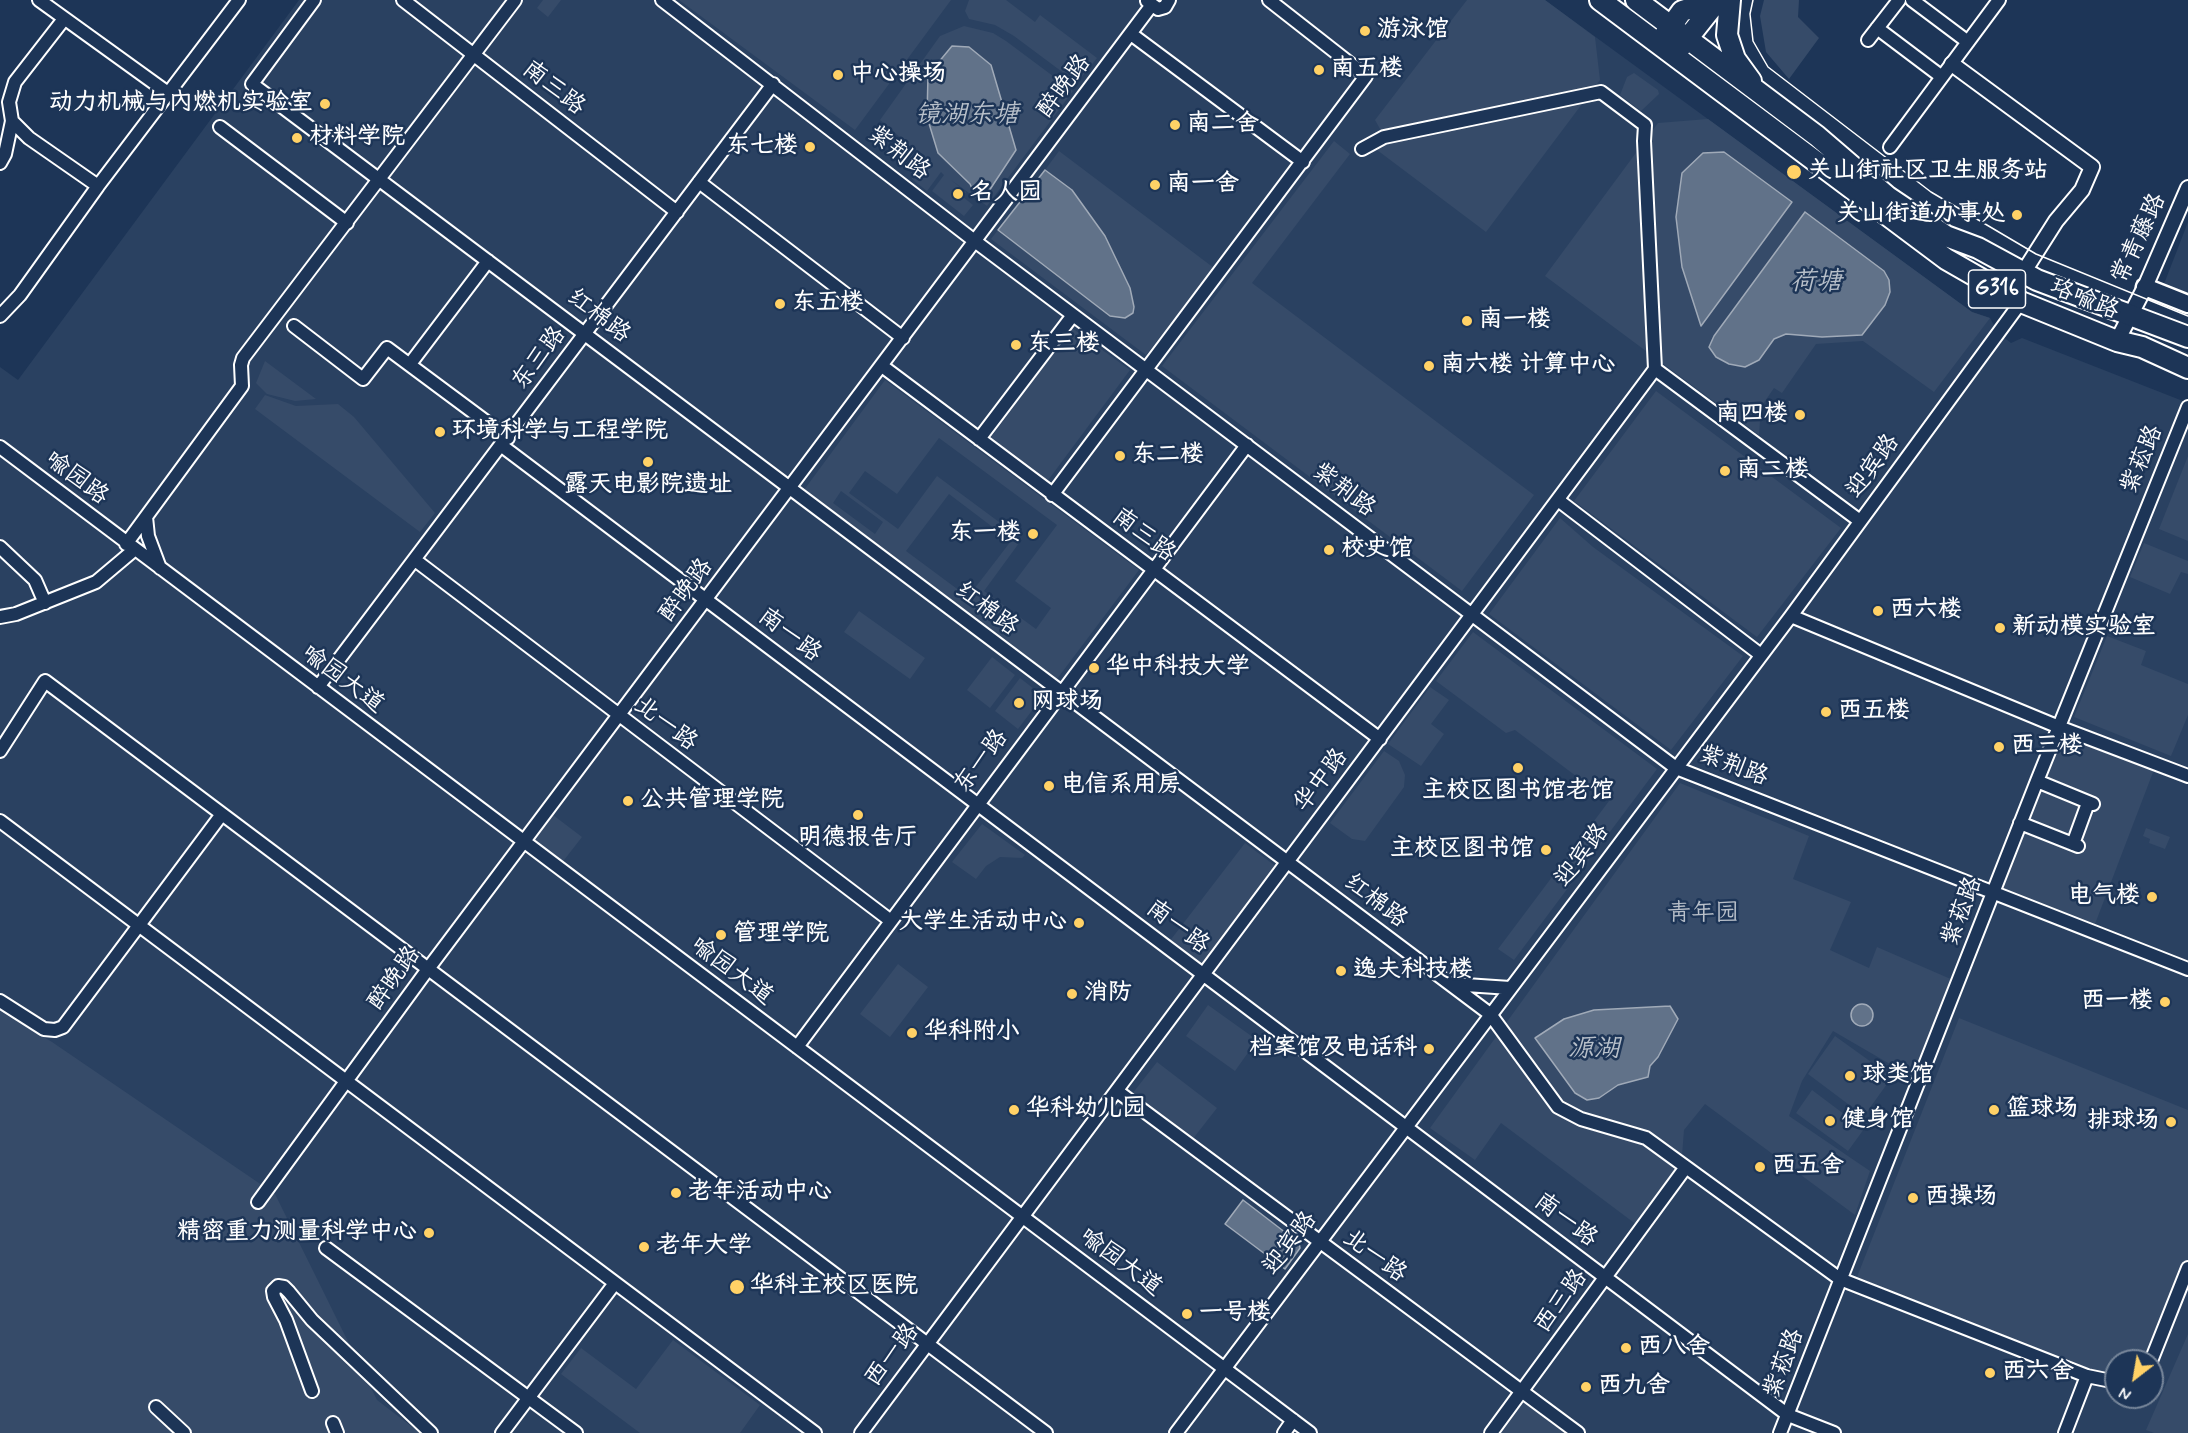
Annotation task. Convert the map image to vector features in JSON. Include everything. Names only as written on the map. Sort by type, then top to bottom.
[{"type":"highway","name":"G316","points":[[1600,0],[1674,56]]},
{"type":"highway","name":"G316","points":[[1636,0],[1687,39]]},
{"type":"highway","points":[[1658,44],[1683,11],[1692,8],[1698,0]]},
{"type":"highway","points":[[1674,56],[1718,0]]},
{"type":"highway","points":[[1730,0],[1727,35],[1735,59],[1743,73],[1767,99]]},
{"type":"highway","name":"珞喻路","points":[[1687,39],[1710,59],[1817,136],[1864,178],[1946,236],[1978,248],[2023,273],[2188,337]]},
{"type":"highway","name":"珞喻路","points":[[1674,56],[1946,259],[2021,302],[2117,341],[2142,347],[2188,368]]},
{"type":"main road","points":[[2145,287],[2188,304]]},
{"type":"street","points":[[39,0],[168,93]]},
{"type":"street","points":[[2,311],[20,295],[98,186],[239,0]]},
{"type":"street","name":"红棉路","points":[[314,0],[252,84],[1491,1014],[1558,1107],[1581,1119],[1635,1132],[1840,1279],[2088,1376],[2104,1379]]},
{"type":"street","name":"南三路","points":[[403,0],[677,212]]},
{"type":"street","points":[[0,617],[45,603],[96,582],[130,547],[146,517],[242,386],[243,358],[514,0]]},
{"type":"street","name":"紫荆路","points":[[662,0],[976,242],[1676,768],[2188,969]]},
{"type":"street","name":"醉晚路","points":[[258,1202],[428,969],[976,242],[1131,33],[1149,3],[1161,8],[1169,0]]},
{"type":"street","points":[[1052,495],[1366,76],[1269,0]]},
{"type":"street","points":[[1868,40],[1899,0]]},
{"type":"street","points":[[1912,0],[1968,42]]},
{"type":"street","points":[[1890,147],[1968,42],[1993,2]]},
{"type":"street","points":[[0,164],[5,154],[12,121],[9,102],[15,82],[64,19]]},
{"type":"street","points":[[1877,28],[1942,77]]},
{"type":"street","points":[[1131,33],[1303,162]]},
{"type":"street","points":[[1952,64],[2094,162],[2082,190],[2056,221],[2023,273]]},
{"type":"street","name":"东三路","points":[[318,687],[773,84]]},
{"type":"street","points":[[0,90],[9,102]]},
{"type":"street","points":[[1362,149],[1384,136],[1601,92],[1645,125],[1655,369],[1860,522]]},
{"type":"street","points":[[12,121],[29,138],[98,186]]},
{"type":"street","points":[[220,127],[347,223]]},
{"type":"street","points":[[699,182],[903,338]]},
{"type":"street","name":"常青藤路","points":[[2117,341],[2145,287],[2188,188]]},
{"type":"street","points":[[410,364],[488,261]]},
{"type":"street","name":"迎宾路","points":[[1176,1433],[1791,616],[2021,302]]},
{"type":"street","points":[[979,439],[1073,315]]},
{"type":"street","name":"南一路","points":[[294,326],[363,379],[387,348],[410,364],[706,600],[1788,1415],[1834,1433]]},
{"type":"street","name":"南三路","points":[[882,366],[1380,739]]},
{"type":"street","name":"华中路","points":[[1023,1217],[1655,369]]},
{"type":"street","name":"紫菘路","points":[[1780,1433],[2020,823],[2188,407]]},
{"type":"street","name":"东一路","points":[[797,1047],[1246,445]]},
{"type":"street","name":"喻园路","points":[[0,447],[130,547]]},
{"type":"street","points":[[1558,500],[1761,655]]},
{"type":"street","points":[[146,517],[148,536],[161,570]]},
{"type":"street","points":[[0,547],[35,580],[45,603]]},
{"type":"street","name":"喻园大道","points":[[130,547],[1310,1433]]},
{"type":"street","name":"北一路","points":[[415,560],[891,921]]},
{"type":"street","points":[[1791,616],[2059,727],[2188,776]]},
{"type":"street","points":[[0,751],[45,681],[1046,1433]]},
{"type":"street","points":[[2020,823],[2075,845],[2090,804],[2037,781]]},
{"type":"street","points":[[0,1001],[44,1029],[55,1030],[63,1027],[222,814]]},
{"type":"street","points":[[0,821],[815,1433]]},
{"type":"street","points":[[1450,984],[1510,988]]},
{"type":"street","name":"北一路","points":[[1117,1091],[1578,1433]]},
{"type":"street","name":"西三路","points":[[1491,1433],[1686,1167]]},
{"type":"street","name":"西一路","points":[[861,1433],[1023,1217]]},
{"type":"street","points":[[326,1248],[576,1433]]},
{"type":"street","points":[[2156,1349],[2188,1269]]},
{"type":"street","points":[[502,1433],[615,1283]]},
{"type":"street","points":[[312,1391],[286,1320],[274,1297],[273,1291],[278,1286],[284,1287],[312,1320],[431,1433]]},
{"type":"street","points":[[2065,1433],[2088,1376]]},
{"type":"street","points":[[156,1407],[184,1433]]},
{"type":"street","points":[[1284,1433],[1293,1420]]},
{"type":"shaded area","name":"华中科技大学","points":[[299,0],[1545,0],[1972,312],[1990,318],[1998,333],[2011,343],[2022,338],[2188,403],[2188,1433],[62,1433],[0,1386],[0,367],[18,380]]},
{"type":"shaded area","points":[[2188,222],[2188,294],[2164,284]]},
{"type":"green space","points":[[543,0],[561,0],[548,17],[537,8]]},
{"type":"green space","name":"中心操场","points":[[679,0],[951,0],[855,130]]},
{"type":"green space","points":[[969,0],[1006,0],[1035,22],[1040,15],[1097,58],[1077,83],[1014,36],[995,25],[969,19],[965,11]]},
{"type":"green space","points":[[1467,0],[1545,0],[1595,37],[1600,80],[1486,232],[1377,150],[1384,136],[1375,120]]},
{"type":"green space","points":[[1764,0],[1799,0],[1798,17],[1819,38],[1789,79],[1766,52],[1760,16]]},
{"type":"green space","points":[[964,26],[993,33],[1073,91],[987,206],[951,180],[966,192],[963,197],[973,205],[964,216],[932,191],[944,175],[941,172],[927,191],[912,179],[909,155],[902,139],[880,120],[940,36]],"holes":[[[938,153],[987,194],[972,191],[970,184]]]},
{"type":"green space","points":[[1634,73],[1658,90],[1659,94],[1641,111],[1620,95],[1627,77]]},
{"type":"green space","points":[[1708,119],[1972,312],[1990,318],[1934,392],[1863,341],[1816,344],[1782,393],[1774,388],[1761,407],[1759,435],[1545,276],[1658,123]],"holes":[[[1682,173],[1682,267],[1676,217]],[[1885,305],[1862,335],[1822,337],[1786,334],[1774,339],[1759,360],[1729,364],[1717,357],[1710,347]]]},
{"type":"green space","points":[[1334,141],[1350,154],[1252,283],[1534,495],[1462,591],[1162,366]]},
{"type":"green space","points":[[1059,151],[1214,268],[1146,355],[991,239],[998,230],[1110,316],[1084,208],[1072,190],[1045,170]]},
{"type":"green space","points":[[1072,328],[1130,370],[1046,483],[989,440]]},
{"type":"green space","points":[[265,361],[316,399],[295,401],[267,394],[256,383]]},
{"type":"green space","points":[[885,380],[1139,570],[1057,679],[804,490]],"holes":[[[939,438],[1057,525],[1015,581],[1051,608],[1036,629],[984,591],[1022,539],[937,476],[898,529],[849,493],[865,471],[897,494]],[[841,491],[883,522],[875,534],[833,503]],[[949,494],[1011,541],[968,597],[906,551]]]},
{"type":"green space","points":[[1656,391],[1841,528],[1757,637],[1574,501]]},
{"type":"green space","points":[[265,395],[296,406],[338,404],[354,417],[435,513],[420,532],[255,409]]},
{"type":"green space","points":[[2188,456],[2188,541],[2159,529]]},
{"type":"green space","points":[[1560,518],[1593,547],[1743,656],[1671,750],[1489,614]]},
{"type":"green space","points":[[2144,543],[2188,561],[2188,574],[2181,572],[2170,594],[2130,577]]},
{"type":"green space","points":[[859,611],[925,658],[910,679],[844,632]]},
{"type":"green space","points":[[1473,632],[1657,769],[1514,960],[1498,949],[1609,801],[1515,730],[1506,733],[1436,681]]},
{"type":"green space","points":[[2107,636],[2146,651],[2141,665],[2188,684],[2188,715],[2171,756],[2074,717]]},
{"type":"green space","name":"网球场","points":[[992,657],[1015,675],[990,708],[967,690]]},
{"type":"green space","name":"网球场","points":[[1020,678],[1043,696],[1018,729],[995,711]]},
{"type":"green space","points":[[1430,687],[1449,700],[1431,724],[1444,734],[1421,766],[1388,744]]},
{"type":"green space","points":[[2061,731],[2155,767],[2095,924],[2001,887]]},
{"type":"green space","points":[[1384,751],[1399,761],[1405,775],[1404,787],[1365,841],[1352,839],[1330,823]]},
{"type":"green space","name":"青年园","points":[[1680,783],[1809,836],[1793,879],[1851,902],[1830,950],[1869,968],[1877,947],[1953,980],[1914,1078],[1833,1031],[1802,1081],[1789,1116],[1870,1171],[1855,1215],[1705,1104],[1684,1130],[1681,1169],[1641,1228],[1501,1123],[1475,1160],[1430,1128]],"holes":[[[1535,1038],[1658,1057],[1650,1066],[1648,1077],[1618,1085],[1599,1098],[1575,1093]]]},
{"type":"green space","points":[[553,815],[582,837],[561,864],[531,843]]},
{"type":"green space","points":[[982,824],[1025,855],[1022,858],[1000,857],[986,866],[976,879],[952,862]]},
{"type":"green space","points":[[2146,828],[2170,837],[2165,849],[2149,843],[2150,839],[2143,836]]},
{"type":"green space","points":[[1245,843],[1278,868],[1203,968],[1169,942]]},
{"type":"green space","points":[[898,964],[928,987],[890,1037],[860,1014]]},
{"type":"green space","points":[[1208,1005],[1257,1040],[1235,1071],[1186,1036]]},
{"type":"green space","points":[[0,1011],[52,1042],[275,1194],[377,1400],[420,1433],[0,1433]]},
{"type":"green space","points":[[1959,1018],[2188,1110],[2188,1259],[2151,1349],[2104,1349],[2104,1375],[1857,1277]]},
{"type":"green space","name":"球类馆","points":[[1835,1036],[1892,1077],[1864,1116],[1808,1074]]},
{"type":"green space","points":[[1157,1062],[1217,1108],[1192,1140],[1132,1094]]},
{"type":"green space","name":"健身馆","points":[[1812,1090],[1864,1129],[1848,1151],[1796,1113]]},
{"type":"green space","points":[[2188,1334],[2188,1433],[2154,1433],[2146,1430],[2155,1409],[2164,1409],[2164,1389]]},
{"type":"green space","points":[[673,1340],[760,1405],[740,1433],[640,1433],[561,1374],[581,1348],[636,1389]]},
{"type":"green space","points":[[1524,1402],[1565,1433],[1501,1433]]},
{"type":"water","name":"镜湖东塘","points":[[952,46],[969,47],[991,65],[1016,150],[987,194],[976,197],[970,184],[938,153],[927,117],[928,75]]},
{"type":"water","points":[[1724,152],[1792,202],[1701,326],[1682,267],[1676,217],[1682,173],[1703,153]]},
{"type":"water","points":[[1045,170],[1072,190],[1105,236],[1130,288],[1133,313],[1125,318],[1110,316],[998,230]]},
{"type":"water","name":"荷塘","points":[[1805,212],[1884,271],[1889,280],[1890,292],[1885,305],[1862,335],[1822,337],[1786,334],[1774,339],[1759,360],[1745,367],[1729,364],[1716,357],[1709,347],[1714,336]]},
{"type":"water","points":[[1862,1004],[1870,1007],[1873,1015],[1870,1023],[1862,1026],[1854,1023],[1851,1015],[1854,1007]]},
{"type":"water","name":"源湖","points":[[1670,1006],[1678,1019],[1658,1057],[1650,1066],[1648,1077],[1618,1085],[1599,1098],[1587,1100],[1575,1093],[1535,1038],[1564,1019],[1594,1010]]},
{"type":"water","points":[[1243,1200],[1299,1243],[1300,1248],[1285,1269],[1225,1224]]},
{"type":"tram line","points":[[1753,0],[1750,14],[1753,41],[1768,67],[1931,192],[2036,254],[2188,316]]},
{"type":"place","name":"游泳馆","points":[[1365,31]]},
{"type":"place","name":"南五楼","points":[[1319,70]]},
{"type":"place","name":"中心操场","points":[[838,75]]},
{"type":"place","name":"动力机械与内燃机实验室","points":[[325,104]]},
{"type":"place","name":"南二舍","points":[[1175,125]]},
{"type":"place","name":"材料学院","points":[[297,138]]},
{"type":"place","name":"东七楼","points":[[810,147]]},
{"type":"place","name":"关山街社区卫生服务站","points":[[1794,172]]},
{"type":"place","name":"南一舍","points":[[1155,185]]},
{"type":"place","name":"名人园","points":[[958,194]]},
{"type":"place","name":"关山街道办事处","points":[[2017,215]]},
{"type":"place","name":"东五楼","points":[[780,304]]},
{"type":"place","name":"南一楼","points":[[1467,321]]},
{"type":"place","name":"东三楼","points":[[1016,345]]},
{"type":"place","name":"南六楼 计算中心","points":[[1429,366]]},
{"type":"place","name":"南四楼","points":[[1800,415]]},
{"type":"place","name":"环境科学与工程学院","points":[[440,432]]},
{"type":"place","name":"东二楼","points":[[1120,456]]},
{"type":"place","name":"露天电影院遗址","points":[[648,462]]},
{"type":"place","name":"南二楼","points":[[1725,471]]},
{"type":"place","name":"东一楼","points":[[1033,534]]},
{"type":"place","name":"校史馆","points":[[1329,550]]},
{"type":"place","name":"西六楼","points":[[1878,611]]},
{"type":"place","name":"新动模实验室","points":[[2000,628]]},
{"type":"place","name":"华中科技大学","points":[[1094,668]]},
{"type":"place","name":"网球场","points":[[1019,703]]},
{"type":"place","name":"西五楼","points":[[1826,712]]},
{"type":"place","name":"西三楼","points":[[1999,747]]},
{"type":"place","name":"主校区图书馆老馆","points":[[1518,768]]},
{"type":"place","name":"电信系用房","points":[[1049,786]]},
{"type":"place","name":"公共管理学院","points":[[628,801]]},
{"type":"place","name":"明德报告厅","points":[[858,815]]},
{"type":"place","name":"主校区图书馆","points":[[1546,850]]},
{"type":"place","name":"电气楼","points":[[2152,897]]},
{"type":"place","name":"大学生活动中心","points":[[1079,923]]},
{"type":"place","name":"管理学院","points":[[721,935]]},
{"type":"place","name":"逸夫科技楼","points":[[1341,971]]},
{"type":"place","name":"消防","points":[[1072,994]]},
{"type":"place","name":"西一楼","points":[[2165,1002]]},
{"type":"place","name":"华科附小","points":[[912,1033]]},
{"type":"place","name":"档案馆及电话科","points":[[1429,1049]]},
{"type":"place","name":"球类馆","points":[[1850,1076]]},
{"type":"place","name":"华科幼儿园","points":[[1014,1110]]},
{"type":"place","name":"篮球场","points":[[1994,1110]]},
{"type":"place","name":"健身馆","points":[[1830,1121]]},
{"type":"place","name":"排球场","points":[[2171,1122]]},
{"type":"place","name":"西五舍","points":[[1760,1167]]},
{"type":"place","name":"老年活动中心","points":[[676,1193]]},
{"type":"place","name":"西操场","points":[[1913,1198]]},
{"type":"place","name":"精密重力测量科学中心","points":[[429,1233]]},
{"type":"place","name":"老年大学","points":[[644,1247]]},
{"type":"place","name":"华科主校区医院","points":[[737,1287]]},
{"type":"place","name":"一号楼","points":[[1187,1314]]},
{"type":"place","name":"西八舍","points":[[1626,1348]]},
{"type":"place","name":"西六舍","points":[[1990,1373]]},
{"type":"place","name":"西九舍","points":[[1586,1387]]}]
